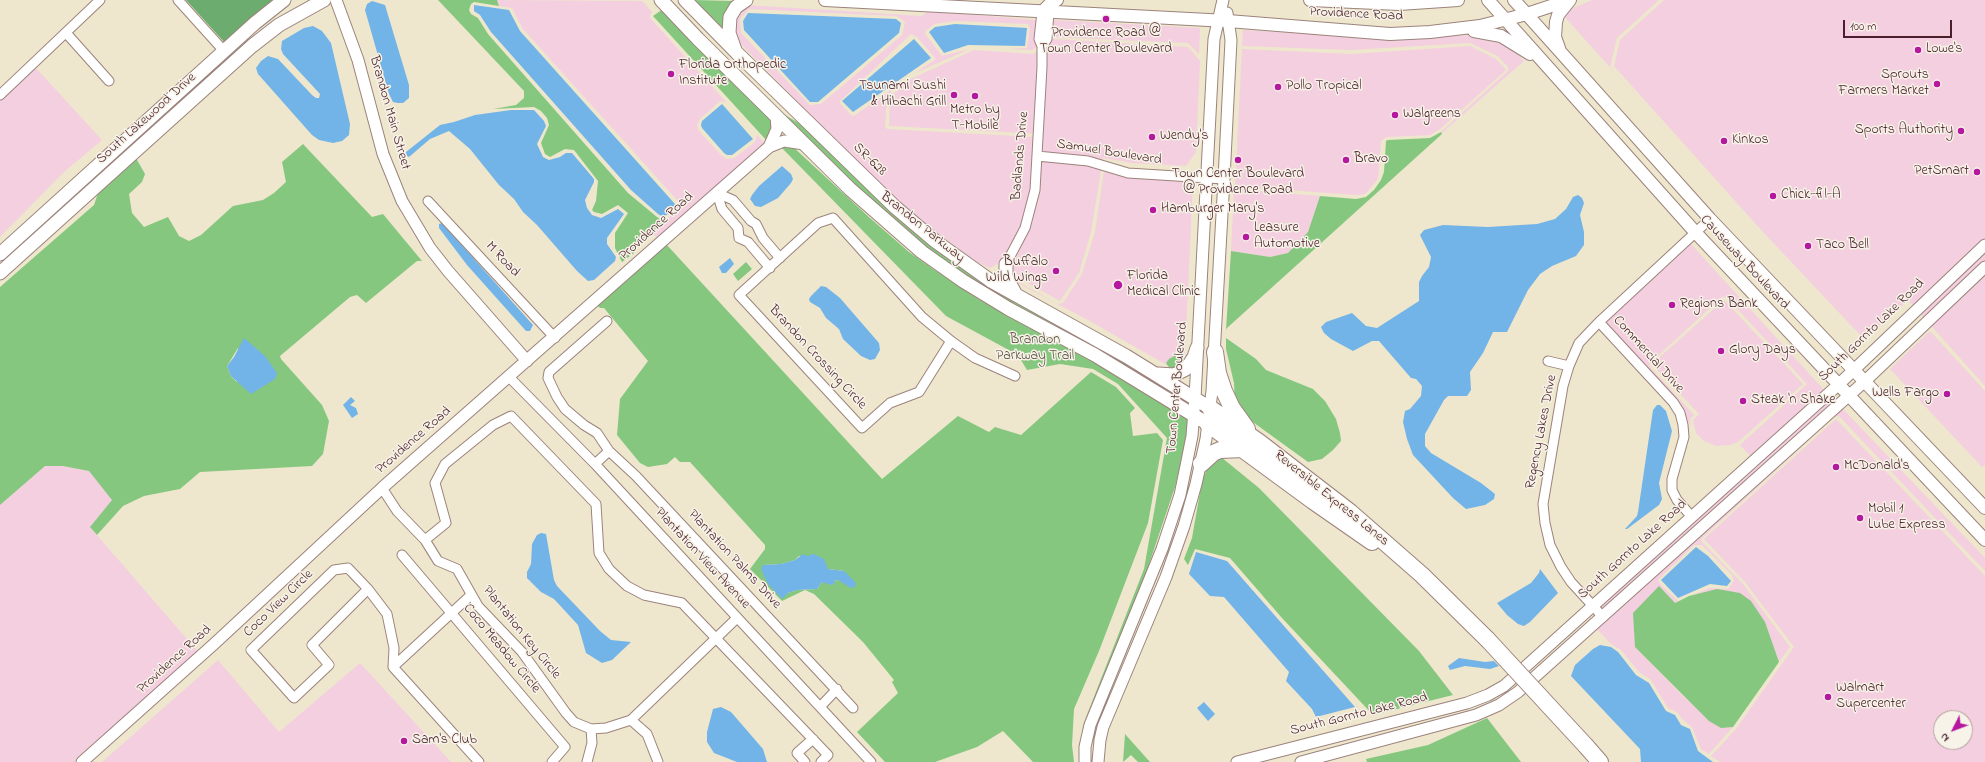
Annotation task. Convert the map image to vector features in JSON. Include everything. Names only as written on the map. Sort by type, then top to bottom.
[{"type":"highway","points":[[1214,352],[1220,382],[1228,400],[1237,416],[1259,442]]},
{"type":"highway","name":"Reversible Express Lanes","points":[[1210,408],[1259,442],[1350,512],[1416,570],[1488,640],[1600,762]]},
{"type":"highway","name":"Reversible Express Lanes","points":[[1208,424],[1335,518],[1380,548],[1445,597]]},
{"type":"highway","points":[[1201,464],[1213,452],[1220,450],[1243,450]]},
{"type":"main road","name":"South Lakewood Drive","points":[[0,254],[255,23],[284,0]]},
{"type":"main road","name":"South Lakewood Drive","points":[[0,273],[252,46],[284,22],[324,0]]},
{"type":"main road","name":"Brandon Parkway","points":[[661,0],[804,144],[896,231],[922,252],[963,281],[1009,310],[1095,355],[1208,424]]},
{"type":"main road","points":[[685,0],[736,53]]},
{"type":"main road","points":[[736,53],[731,42],[729,24],[733,11],[746,0]]},
{"type":"main road","name":"Providence Road","points":[[825,0],[1223,21],[1377,33],[1417,33],[1465,29],[1506,20],[1570,0]]},
{"type":"main road","points":[[1046,12],[1049,4],[1057,0]]},
{"type":"main road","name":"Providence Road","points":[[1310,0],[1374,4],[1458,0]]},
{"type":"main road","name":"Causeway Boulevard","points":[[1488,0],[1696,233],[1985,540]]},
{"type":"main road","name":"Causeway Boulevard","points":[[1514,0],[1710,219],[1985,508]]},
{"type":"main road","points":[[1560,51],[1555,37],[1556,22],[1558,15],[1570,0]]},
{"type":"main road","points":[[1465,29],[1489,33],[1506,39],[1546,66]]},
{"type":"main road","name":"SR-628","points":[[736,53],[895,207],[935,241],[980,274],[1017,297]]},
{"type":"main road","points":[[980,274],[993,271],[1006,264],[1008,281],[1017,297],[1158,374],[1210,408]]},
{"type":"main road","points":[[1158,374],[1174,374],[1186,369],[1190,364],[1197,348]]},
{"type":"street","points":[[0,94],[66,34],[100,0]]},
{"type":"street","points":[[178,0],[224,51]]},
{"type":"street","name":"Brandon Main Street","points":[[336,0],[358,60],[383,154],[402,201],[426,242],[448,271],[527,361]]},
{"type":"street","name":"Town Center Boulevard","points":[[1085,762],[1085,747],[1090,725],[1162,549],[1180,495],[1192,436],[1214,39],[1223,21],[1224,0]]},
{"type":"street","name":"Badlands Drive","points":[[1006,264],[1021,238],[1035,190],[1042,46],[1039,39],[1046,12]]},
{"type":"street","name":"Town Center Boulevard","points":[[1098,762],[1103,727],[1178,547],[1191,506],[1201,464],[1208,424],[1214,352],[1231,40],[1223,21]]},
{"type":"street","points":[[66,34],[109,81]]},
{"type":"street","name":"Providence Road","points":[[769,148],[777,129],[776,116]]},
{"type":"street","name":"Providence Road","points":[[82,762],[214,644],[382,488],[555,338],[769,148],[784,142],[804,144]]},
{"type":"street","name":"Samuel Boulevard","points":[[1037,156],[1088,161],[1128,173],[1224,179]]},
{"type":"street","points":[[717,193],[733,200],[751,221],[756,224],[759,232],[780,258]]},
{"type":"street","points":[[717,193],[722,209],[738,228],[739,238],[748,242],[770,268]]},
{"type":"street","name":"M Road","points":[[428,201],[555,338]]},
{"type":"street","name":"Brandon Crossing Circle","points":[[951,341],[919,392],[890,404],[862,428],[740,295],[818,223],[833,218],[922,317],[951,341],[975,358],[1015,376]]},
{"type":"street","name":"Regency Lakes Drive","points":[[1603,617],[1572,582],[1561,567],[1550,545],[1545,523],[1543,504],[1563,386],[1569,366],[1579,343],[1599,322],[1710,219]]},
{"type":"street","points":[[738,228],[743,222],[751,221]]},
{"type":"street","points":[[748,242],[755,240],[759,232]]},
{"type":"street","name":"South Gornto Lake Road","points":[[1237,762],[1390,723],[1480,698],[1514,678],[1838,384],[1985,245]]},
{"type":"street","name":"South Gornto Lake Road","points":[[1301,762],[1450,723],[1488,711],[1518,692],[1864,382],[1985,267]]},
{"type":"street","name":"Plantation Palms Drive","points":[[607,321],[550,372],[548,378],[551,387],[565,409],[584,426],[597,433],[609,451],[636,476],[837,689],[853,708]]},
{"type":"street","name":"Commercial Drive","points":[[1599,322],[1673,402],[1680,413],[1684,437],[1671,484],[1677,500],[1692,517]]},
{"type":"street","points":[[1548,361],[1569,366]]},
{"type":"street","name":"Plantation View Avenue","points":[[510,377],[595,464],[871,762]]},
{"type":"street","points":[[425,540],[446,523],[435,483],[445,464],[493,425],[511,416],[596,504],[599,553],[609,569],[626,586],[644,595],[682,603],[828,755],[821,762]]},
{"type":"street","points":[[595,464],[609,451]]},
{"type":"street","name":"Plantation Key Circle","points":[[382,488],[397,511],[425,540],[438,561],[457,569],[478,606],[522,652],[566,713],[574,722],[591,729]]},
{"type":"street","name":"Coco Meadow Circle","points":[[402,555],[565,746],[552,762]]},
{"type":"street","name":"Coco View Circle","points":[[348,568],[368,589],[312,645],[329,665],[294,698],[251,650],[334,570],[348,568]]},
{"type":"street","points":[[368,589],[387,614],[394,648],[393,667],[479,762]]},
{"type":"street","points":[[393,667],[471,595]]},
{"type":"street","points":[[587,762],[592,743],[591,729],[606,728],[631,720],[737,618]]},
{"type":"street","points":[[820,707],[837,689]]},
{"type":"street","points":[[631,720],[647,734],[658,762]]},
{"type":"street","points":[[805,762],[797,753],[813,738]]},
{"type":"shaded area","points":[[497,0],[642,1],[652,12],[650,18],[726,102],[720,101],[700,119],[697,125],[699,131],[721,155],[727,159],[734,158],[753,144],[757,135],[765,144],[660,239],[651,233],[674,213],[678,201],[523,29],[512,8],[499,6]]},
{"type":"shaded area","points":[[1592,0],[1659,0],[1617,38],[1610,67],[1677,142],[1563,15],[1566,11]]},
{"type":"shaded area","points":[[1664,0],[1985,0],[1985,386],[1908,300],[1864,339],[1763,232],[1614,66],[1620,40]]},
{"type":"shaded area","points":[[746,5],[922,16],[928,11],[1036,20],[1035,39],[1038,46],[1032,50],[1008,49],[1027,48],[1030,28],[1028,24],[955,21],[934,24],[926,31],[925,34],[942,56],[970,49],[915,73],[936,59],[917,37],[911,34],[839,102],[851,115],[854,116],[895,87],[887,97],[885,126],[887,129],[1034,137],[1031,190],[1022,225],[1004,260],[990,268],[975,261],[894,198],[737,40],[735,24],[739,10]],"holes":[[[749,9],[896,16],[905,23],[902,35],[821,104],[810,105],[741,33],[740,19]]]},
{"type":"shaded area","points":[[1052,20],[1200,28],[1199,54],[1188,43],[1051,37]]},
{"type":"shaded area","points":[[1243,30],[1380,38],[1473,35],[1488,37],[1509,45],[1524,61],[1442,133],[1441,132],[1508,71],[1508,67],[1498,56],[1470,43],[1351,50],[1242,46]]},
{"type":"shaded area","points":[[1053,39],[1188,47],[1200,61],[1196,152],[1186,166],[1133,163],[1103,158],[1091,232],[1079,273],[1060,301],[1010,273],[1033,218],[1042,134],[889,126],[890,97],[911,79],[974,50],[1033,54]]},
{"type":"shaded area","points":[[1470,46],[1496,59],[1506,70],[1440,129],[1430,135],[1386,137],[1381,141],[1378,179],[1365,194],[1356,195],[1235,186],[1242,49],[1351,54]]},
{"type":"shaded area","points":[[35,67],[102,140],[64,172],[0,237],[0,100]]},
{"type":"shaded area","points":[[1104,171],[1127,177],[1193,181],[1185,354],[1172,368],[1088,320],[1012,280],[1011,278],[1058,304],[1063,303],[1082,274],[1095,232]]},
{"type":"shaded area","points":[[1234,189],[1320,196],[1308,232],[1288,253],[1270,257],[1231,251]]},
{"type":"shaded area","points":[[1690,243],[1825,391],[1752,458],[1740,445],[1807,384],[1726,297],[1722,297],[1649,364],[1650,367],[1694,415],[1690,419],[1691,426],[1676,399],[1604,322]]},
{"type":"shaded area","points":[[1724,300],[1803,384],[1738,442],[1730,445],[1716,446],[1704,441],[1696,433],[1693,420],[1699,414],[1652,364]]},
{"type":"shaded area","points":[[1930,331],[1985,391],[1985,465],[1982,467],[1890,369]]},
{"type":"shaded area","points":[[1831,396],[1836,401],[1604,611],[1600,607]]},
{"type":"shaded area","points":[[1841,407],[1985,558],[1985,571],[1839,416],[1834,417],[1701,539],[1702,542],[1743,584],[1790,647],[1779,662],[1765,622],[1699,593],[1689,596],[1710,588],[1728,589],[1734,581],[1732,575],[1702,545],[1694,545],[1658,580],[1659,583],[1678,601],[1635,647],[1685,698],[1721,728],[1733,727],[1709,754],[1701,749],[1692,727],[1682,719],[1677,712],[1668,708],[1651,680],[1639,672],[1621,650],[1611,644],[1596,628]]},
{"type":"shaded area","points":[[1836,419],[1985,576],[1985,762],[1720,762],[1711,756],[1736,729],[1794,647],[1745,582],[1704,539]]},
{"type":"shaded area","points":[[45,466],[63,466],[89,471],[113,500],[90,527],[199,653],[77,762],[0,762],[0,505]]},
{"type":"shaded area","points":[[218,660],[279,732],[360,663],[451,762],[102,762]]},
{"type":"green space","points":[[186,0],[273,0],[225,43]]},
{"type":"green space","points":[[438,0],[497,0],[499,6],[474,2],[471,4],[469,10],[471,14],[478,18],[488,34],[628,193],[657,217],[662,220],[668,218],[638,244],[634,253],[622,262],[615,248],[615,233],[628,213],[618,205],[602,214],[592,210],[596,201],[598,181],[574,150],[565,149],[550,157],[545,154],[541,143],[549,125],[547,118],[541,111],[534,107],[493,109],[516,105],[524,98],[524,91]]},
{"type":"green space","points":[[693,0],[734,1],[724,31]]},
{"type":"green space","points":[[663,9],[773,121],[774,130],[767,141],[653,16]]},
{"type":"green space","points":[[780,112],[809,129],[884,202],[1053,320],[1182,396],[1181,399],[1179,400],[966,278],[895,224]]},
{"type":"green space","points":[[1441,132],[1442,134],[1226,330],[1231,251],[1270,257],[1288,253],[1308,232],[1320,196],[1356,199],[1366,197],[1374,190],[1381,180],[1384,172],[1386,141],[1430,138]]},
{"type":"green space","points":[[303,144],[372,217],[383,214],[422,261],[417,261],[366,303],[357,295],[350,297],[280,356],[322,405],[329,421],[323,454],[312,466],[200,472],[180,489],[144,496],[123,506],[97,535],[90,527],[112,500],[89,471],[63,466],[45,466],[0,505],[0,287],[94,205],[98,193],[136,158],[145,174],[142,182],[129,194],[132,213],[144,227],[168,217],[179,236],[189,241],[201,235],[233,206],[263,200],[274,193],[286,182],[282,162]],"holes":[[[238,348],[237,382],[231,376],[227,366]]]},
{"type":"green space","name":"Brandon Parkway Trail","points":[[791,145],[909,252],[936,271],[978,299],[1120,375],[1180,412],[1187,419],[1188,426],[1186,441],[1175,487],[1141,588],[1081,730],[1144,569],[1167,438],[1118,384],[1093,369],[1060,364],[1027,370],[1018,355],[946,316],[780,146]]},
{"type":"green space","points":[[666,244],[882,479],[958,416],[989,432],[995,427],[1021,435],[1091,372],[1116,387],[1135,408],[1130,413],[1133,436],[1157,433],[1163,440],[1148,523],[1099,651],[1074,709],[1072,745],[1074,762],[1033,762],[1003,731],[977,747],[935,762],[885,762],[857,732],[898,693],[892,682],[894,680],[863,642],[814,594],[805,590],[782,601],[750,569],[765,549],[765,545],[690,462],[680,462],[675,457],[667,464],[648,467],[640,463],[617,435],[620,399],[648,361],[604,308],[600,308],[597,305]],"holes":[[[799,556],[807,556],[828,569],[844,571],[845,583],[838,580],[822,582],[817,589],[797,590],[788,593],[763,565],[781,564],[795,560]]]},
{"type":"green space","points":[[746,262],[752,269],[738,281],[733,274]]},
{"type":"green space","points":[[1226,338],[1256,359],[1266,370],[1313,389],[1325,401],[1336,419],[1340,433],[1341,441],[1333,450],[1322,459],[1308,462],[1239,412],[1235,404],[1234,383],[1226,349]]},
{"type":"green space","points":[[1176,355],[1182,356],[1186,362],[1170,369],[1166,363],[1169,359]]},
{"type":"green space","points":[[1221,457],[1259,488],[1419,651],[1453,695],[1373,715],[1282,618],[1230,558],[1195,549],[1188,565],[1184,559],[1192,538],[1202,481],[1209,464]]},
{"type":"green space","points":[[1659,586],[1675,603],[1689,596],[1717,589],[1740,593],[1751,601],[1765,622],[1779,662],[1733,727],[1721,728],[1709,721],[1635,647],[1633,613]]},
{"type":"green space","points":[[1487,718],[1521,762],[1367,762],[1366,759],[1428,745]]},
{"type":"green space","points":[[1125,734],[1150,762],[1138,762],[1131,755],[1123,762]]},
{"type":"water","points":[[372,1],[385,5],[409,85],[409,98],[403,103],[393,102],[389,94],[365,10],[367,4]]},
{"type":"water","points":[[474,5],[509,10],[520,31],[675,204],[671,212],[663,217],[631,190],[491,32],[480,15],[474,11]]},
{"type":"water","points":[[748,13],[896,19],[901,23],[899,33],[818,102],[810,102],[744,30],[743,21]]},
{"type":"water","points":[[955,24],[1027,28],[1025,46],[968,45],[944,53],[929,32],[935,27]]},
{"type":"water","points":[[313,26],[322,31],[331,43],[350,124],[349,135],[342,141],[333,143],[319,140],[312,135],[258,74],[256,68],[261,61],[268,56],[278,59],[312,95],[319,98],[320,94],[283,54],[281,49],[282,41],[304,28]]},
{"type":"water","points":[[914,39],[931,58],[853,112],[842,101]]},
{"type":"water","points":[[722,104],[753,139],[732,155],[727,155],[724,153],[701,125],[702,121]]},
{"type":"water","points":[[511,110],[534,110],[544,121],[546,126],[537,144],[543,157],[549,160],[560,157],[566,153],[572,153],[594,179],[585,200],[587,208],[592,215],[601,218],[618,209],[624,214],[607,238],[607,244],[616,257],[615,261],[594,280],[588,281],[577,271],[537,225],[523,212],[514,199],[499,185],[470,149],[449,131],[430,139],[409,157],[406,155],[406,152],[440,125],[475,115]]},
{"type":"water","points":[[782,166],[791,174],[793,179],[791,183],[778,198],[761,207],[755,206],[750,199],[752,195],[759,186]]},
{"type":"water","points":[[1578,195],[1582,198],[1584,203],[1580,215],[1584,232],[1584,245],[1576,256],[1552,266],[1540,274],[1528,290],[1507,332],[1493,332],[1483,353],[1470,372],[1471,390],[1467,396],[1448,396],[1444,400],[1425,434],[1425,446],[1431,453],[1481,483],[1495,494],[1494,499],[1485,505],[1466,509],[1453,498],[1413,455],[1407,439],[1403,422],[1405,411],[1410,409],[1421,396],[1422,386],[1416,379],[1411,378],[1379,341],[1372,341],[1353,351],[1331,339],[1324,333],[1321,327],[1326,322],[1352,313],[1366,326],[1377,328],[1419,301],[1419,282],[1429,267],[1431,257],[1420,235],[1424,230],[1443,225],[1488,227],[1537,224],[1555,219],[1566,209],[1573,197]]},
{"type":"water","points":[[442,223],[533,325],[530,331],[526,331],[467,265],[439,228],[439,224]]},
{"type":"water","points":[[730,258],[734,264],[726,273],[722,273],[719,267]]},
{"type":"water","points":[[821,286],[826,287],[840,298],[879,343],[880,350],[875,359],[870,360],[861,356],[843,339],[839,329],[826,318],[820,308],[810,302],[809,299],[811,296]]},
{"type":"water","points":[[244,338],[265,356],[277,373],[275,379],[251,394],[231,376],[227,366],[234,357]]},
{"type":"water","points":[[351,397],[355,401],[350,405],[356,408],[358,414],[352,418],[343,405]]},
{"type":"water","points":[[1657,405],[1660,405],[1666,411],[1672,431],[1659,483],[1662,499],[1659,505],[1625,529],[1637,516],[1653,410]]},
{"type":"water","points":[[541,533],[546,534],[554,580],[557,586],[600,631],[611,640],[631,642],[612,660],[602,663],[586,653],[578,625],[554,599],[541,592],[527,578],[527,572],[531,564],[532,544],[537,535]]},
{"type":"water","points":[[1696,547],[1708,556],[1731,581],[1727,586],[1710,584],[1678,598],[1661,580]]},
{"type":"water","points":[[1196,552],[1227,561],[1355,707],[1316,717],[1312,709],[1286,681],[1289,672],[1224,597],[1210,596],[1189,574]]},
{"type":"water","points":[[803,554],[807,556],[814,554],[824,559],[828,569],[844,571],[856,583],[855,587],[851,588],[838,580],[835,580],[834,584],[831,585],[822,582],[817,589],[797,590],[788,593],[782,599],[768,584],[761,569],[763,565],[781,564],[795,560]]},
{"type":"water","points":[[1540,569],[1558,593],[1530,622],[1524,626],[1518,624],[1507,615],[1497,603],[1531,583],[1539,573]]},
{"type":"water","points":[[1600,645],[1611,647],[1618,652],[1636,675],[1649,683],[1666,711],[1675,715],[1681,725],[1690,729],[1698,751],[1713,762],[1641,762],[1640,749],[1571,676],[1575,665],[1593,649]]},
{"type":"water","points":[[1459,658],[1485,662],[1494,661],[1499,666],[1490,669],[1465,666],[1450,670],[1448,666]]},
{"type":"water","points":[[1204,702],[1215,714],[1208,721],[1197,708]]},
{"type":"water","points":[[721,707],[731,712],[763,749],[767,762],[737,762],[714,753],[707,742],[707,732],[713,709]]},
{"type":"place","name":"Providence Road @ Town Center Boulevard","points":[[1106,19]]},
{"type":"place","name":"Lowe's","points":[[1918,50]]},
{"type":"place","name":"Florida Orthopedic Institute","points":[[671,74]]},
{"type":"place","name":"Sprouts Farmers Market","points":[[1937,84]]},
{"type":"place","name":"Pollo Tropical","points":[[1278,87]]},
{"type":"place","name":"Tsunami Sushi & Hibachi Grill","points":[[954,95]]},
{"type":"place","name":"Metro by T-Mobile","points":[[975,96]]},
{"type":"place","name":"Walgreens","points":[[1395,115]]},
{"type":"place","name":"Sports Authority","points":[[1961,131]]},
{"type":"place","name":"Wendy's","points":[[1152,137]]},
{"type":"place","name":"Kinkos","points":[[1724,141]]},
{"type":"place","name":"Town Center Boulevard @ Providence Road","points":[[1238,160]]},
{"type":"place","name":"Bravo","points":[[1346,160]]},
{"type":"place","name":"PetSmart","points":[[1977,172]]},
{"type":"place","name":"Chick-fil-A","points":[[1773,196]]},
{"type":"place","name":"Hamburger Mary's","points":[[1153,210]]},
{"type":"place","name":"Leasure Automotive","points":[[1246,237]]},
{"type":"place","name":"Taco Bell","points":[[1808,246]]},
{"type":"place","name":"Buffalo Wild Wings","points":[[1056,271]]},
{"type":"place","name":"Florida Medical Clinic","points":[[1118,285]]},
{"type":"place","name":"Regions Bank","points":[[1672,305]]},
{"type":"place","name":"Glory Days","points":[[1721,351]]},
{"type":"place","name":"Wells Fargo","points":[[1947,394]]},
{"type":"place","name":"Steak 'n Shake","points":[[1743,401]]},
{"type":"place","name":"McDonald's","points":[[1836,467]]},
{"type":"place","name":"Mobil 1 Lube Express","points":[[1860,518]]},
{"type":"place","name":"Walmart Supercenter","points":[[1828,697]]},
{"type":"place","name":"Sam's Club","points":[[404,741]]}]
